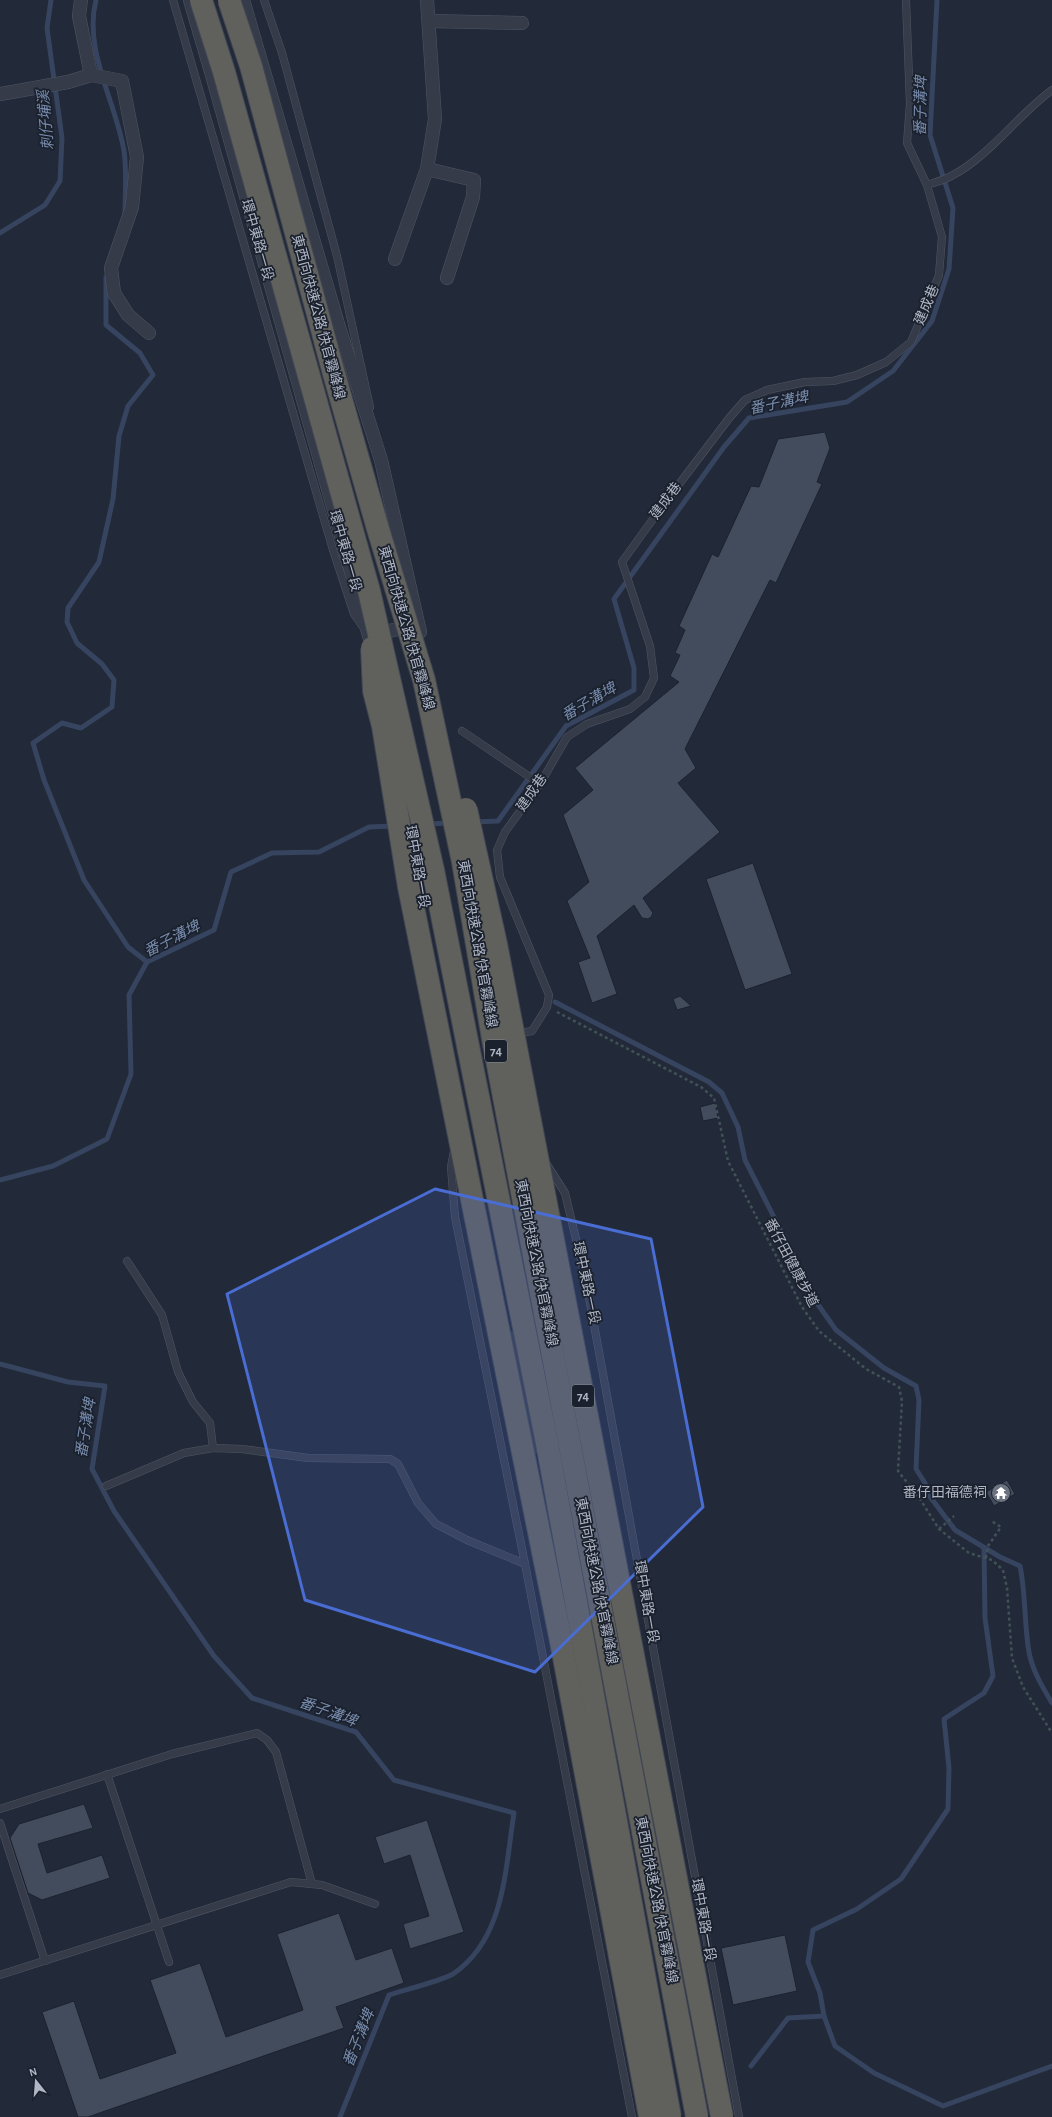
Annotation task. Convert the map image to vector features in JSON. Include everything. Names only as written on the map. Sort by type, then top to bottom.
[{"type":"highway","name":"東西向快速公路 快官霧峰線","points":[[201,0],[224,72],[369,591],[434,870],[547,1443],[670,2117]]},
{"type":"highway","name":"東西向快速公路 快官霧峰線","points":[[230,0],[251,66],[334,374],[378,529],[424,680],[463,862],[493,1039],[697,2117]]},
{"type":"highway","name":"74","points":[[369,591],[374,691],[383,726],[409,887],[560,1636],[650,2117]]},
{"type":"highway","name":"74","points":[[424,680],[455,765],[493,928],[722,2117]]},
{"type":"street","points":[[82,0],[79,16],[91,75]]},
{"type":"street","name":"環中東路一段","points":[[190,0],[369,636],[403,780],[410,832],[462,1112],[522,1389],[587,1718],[661,2117]]},
{"type":"street","points":[[243,0],[338,324],[381,460],[418,624],[431,671],[505,1037],[536,1226],[568,1381],[705,2117]]},
{"type":"street","points":[[395,259],[427,169],[434,120],[427,0]]},
{"type":"street","points":[[429,21],[522,23]]},
{"type":"street","points":[[0,94],[45,87],[91,75],[122,81],[137,157],[132,207],[111,268],[114,293],[128,315],[149,333]]},
{"type":"street","points":[[427,169],[474,180],[473,197],[447,278]]},
{"type":"street","points":[[369,636],[418,624]]},
{"type":"lane","points":[[173,0],[333,550],[354,614],[369,636]]},
{"type":"lane","points":[[264,0],[282,53],[337,256],[381,460]]},
{"type":"lane","name":"建成巷","points":[[547,1007],[549,995],[500,877],[497,850],[505,832],[540,784],[567,737],[587,724],[630,709],[645,697],[654,678],[650,646],[622,562],[730,417],[745,400],[766,390],[805,382],[833,382],[857,375],[886,362],[910,342],[939,275],[942,238],[927,185],[907,143],[910,104],[906,0]]},
{"type":"lane","points":[[927,185],[954,175],[979,157],[1033,104],[1052,90]]},
{"type":"lane","points":[[462,731],[540,784]]},
{"type":"lane","points":[[505,1037],[532,1031],[547,1007]]},
{"type":"lane","name":"環中東路一段","points":[[462,1112],[451,1167],[455,1217],[525,1564],[632,2117]]},
{"type":"lane","name":"環中東路一段","points":[[520,1112],[531,1138],[565,1193],[586,1281],[739,2117]]},
{"type":"lane","points":[[127,1261],[162,1315],[178,1372],[193,1402],[210,1423],[213,1448]]},
{"type":"lane","points":[[106,1486],[184,1453],[213,1448],[242,1449],[308,1458],[390,1459],[398,1464],[418,1503],[436,1524],[467,1540],[525,1564]]},
{"type":"lane","points":[[0,1809],[172,1754],[257,1733],[267,1740],[276,1752],[312,1884]]},
{"type":"lane","points":[[107,1774],[169,1962]]},
{"type":"lane","points":[[0,1823],[45,1961]]},
{"type":"lane","points":[[0,1975],[291,1882],[322,1885],[375,1904]]},
{"type":"path","name":"番仔田健康步道","points":[[547,1007],[701,1087],[714,1098],[728,1161],[802,1307],[819,1331],[866,1369],[899,1387],[902,1401],[898,1470],[920,1499],[939,1529],[969,1553],[992,1560],[1002,1570],[1007,1588],[1012,1658],[1023,1687],[1052,1733]]},
{"type":"path","points":[[939,1529],[954,1516]]},
{"type":"path","points":[[986,1558],[988,1546],[1001,1526],[990,1520]]},
{"type":"highlighted area","points":[[435,1189],[651,1239],[703,1507],[535,1672],[305,1600],[227,1294]]},
{"type":"building","points":[[825,432],[830,448],[817,482],[822,484],[776,583],[770,580],[685,749],[696,768],[678,783],[720,832],[643,898],[653,913],[651,917],[648,919],[642,918],[634,905],[597,936],[617,994],[592,1003],[578,962],[590,958],[567,901],[589,882],[563,815],[593,790],[575,768],[679,682],[670,676],[680,655],[675,653],[685,630],[679,626],[712,554],[718,557],[751,486],[759,487],[778,439]]},
{"type":"building","points":[[753,863],[792,974],[745,990],[706,879]]},
{"type":"building","points":[[680,996],[691,1006],[677,1010],[673,999]]},
{"type":"building","points":[[715,1103],[718,1118],[703,1121],[700,1107]]},
{"type":"building","name":"番仔田福德祠","points":[[1007,1480],[1015,1494],[994,1506],[986,1492]]},
{"type":"building","points":[[84,1804],[93,1828],[38,1844],[47,1873],[102,1855],[110,1878],[42,1900],[28,1893],[10,1838],[19,1824]]},
{"type":"building","points":[[427,1820],[464,1932],[410,1949],[403,1924],[429,1916],[410,1855],[384,1864],[375,1837]]},
{"type":"building","points":[[339,1913],[356,1960],[392,1948],[404,1983],[336,2007],[344,2028],[88,2117],[78,2117],[42,2012],[74,2001],[100,2079],[176,2053],[150,1980],[200,1963],[226,2037],[303,2010],[277,1934]]},
{"type":"building","points":[[785,1935],[797,1991],[733,2005],[721,1948]]},
{"type":"waterway","name":"刺仔埔溪","points":[[0,233],[45,205],[60,181],[62,138],[47,28],[51,0]]},
{"type":"waterway","points":[[96,0],[93,19],[97,57],[120,132],[124,151],[126,174],[125,213]]},
{"type":"waterway","name":"番子溝埤","points":[[474,822],[498,821],[566,726],[634,690],[634,668],[614,599],[724,447],[749,418],[847,402],[893,371],[932,321],[949,269],[953,208],[930,135],[937,0]]},
{"type":"waterway","points":[[106,277],[106,325],[140,353],[153,375],[128,406],[119,436],[113,499],[99,562],[68,608],[67,622],[77,643],[102,664],[114,680],[112,707],[81,728],[62,723],[33,743],[44,780],[84,880],[128,947],[147,962]]},
{"type":"waterway","name":"番子溝埤","points":[[428,824],[450,823]]},
{"type":"waterway","name":"番子溝埤","points":[[0,1180],[53,1166],[107,1139],[131,1074],[129,995],[147,962],[214,930],[231,872],[272,853],[319,852],[369,827],[394,826]]},
{"type":"waterway","points":[[555,1002],[709,1082],[722,1093],[738,1127],[745,1160],[819,1306],[836,1330],[884,1368],[916,1386],[919,1400],[916,1469],[925,1483],[928,1494],[955,1530],[1000,1557],[1020,1566],[1030,1659],[1038,1679],[1052,1703]]},
{"type":"waterway","name":"番子溝埤","points":[[0,1364],[68,1382],[105,1386],[92,1469],[114,1511],[214,1656],[252,1698],[356,1732],[394,1780],[514,1813],[500,1901],[493,1922],[483,1942],[470,1959],[453,1974],[389,1995],[340,2117]]},
{"type":"waterway","points":[[824,2016],[820,1993],[808,1962],[813,1930],[857,1909],[901,1879],[948,1809],[949,1768],[944,1719],[984,1693],[993,1676],[985,1618],[984,1548]]},
{"type":"waterway","points":[[751,2066],[788,2018],[824,2016],[835,2046],[874,2073],[943,2106],[1052,2066]]},
{"type":"place","name":"番仔田福德祠","points":[[1001,1493]]}]
